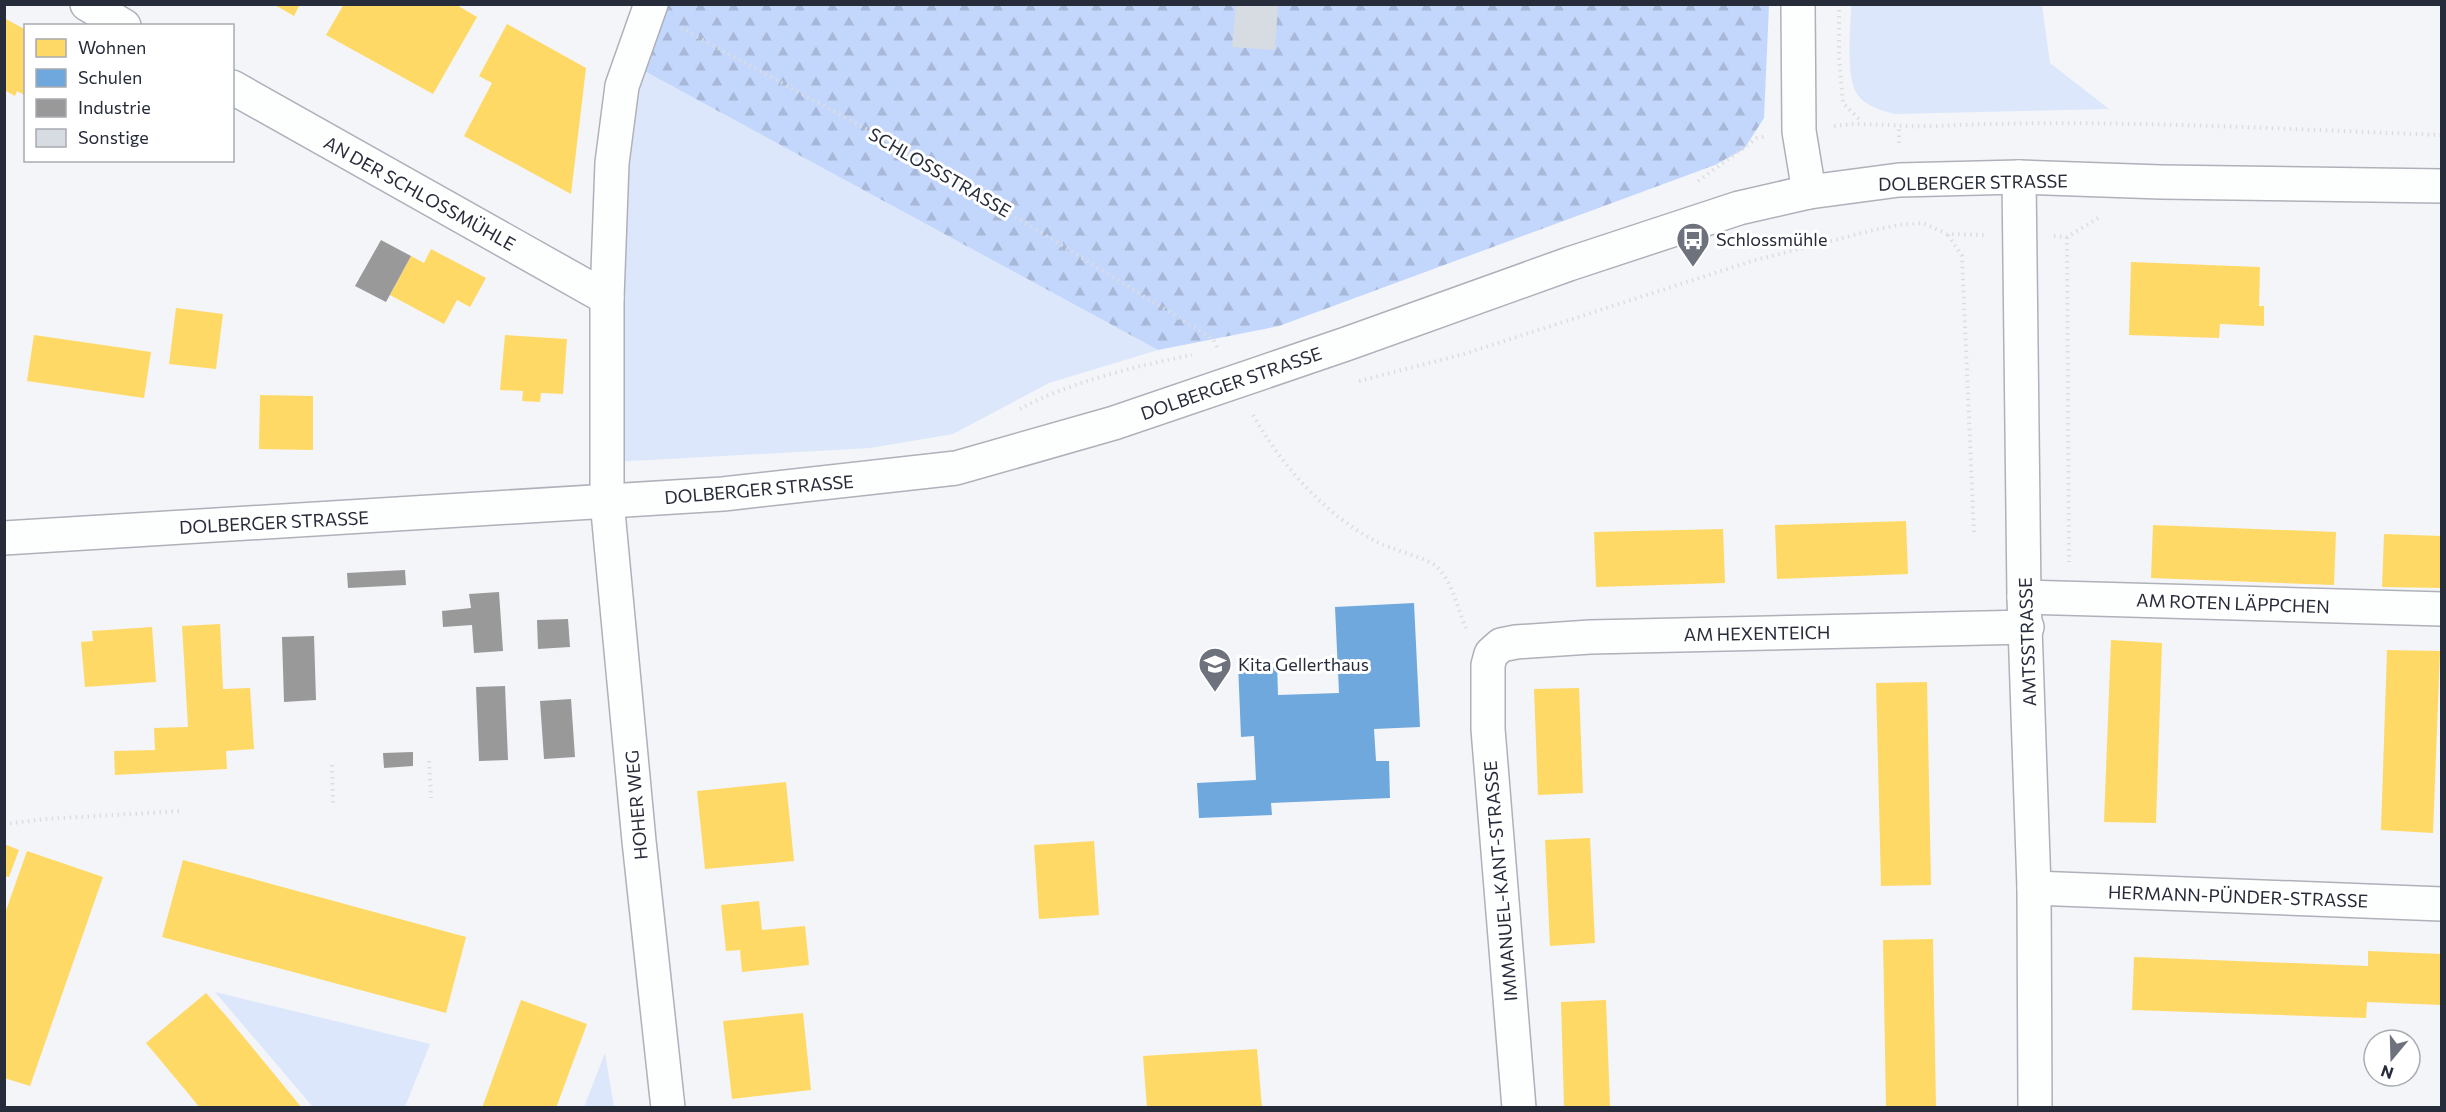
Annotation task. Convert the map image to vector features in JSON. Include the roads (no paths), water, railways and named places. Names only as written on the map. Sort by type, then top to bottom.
[{"type":"street","points":[[87,4],[121,24]]},
{"type":"street","points":[[1798,4],[1799,131],[1809,192]]},
{"type":"street","points":[[607,501],[607,298],[612,163],[622,86],[646,6]]},
{"type":"street","name":"AN DER SCHLOSSMÜHLE","points":[[234,88],[607,298]]},
{"type":"street","name":"DOLBERGER STRASSE","points":[[4,538],[723,494],[956,468],[1114,423],[1346,344],[1569,264],[1729,212],[1809,192],[1899,180],[2019,177],[2161,182],[2442,186]]},
{"type":"street","name":"AMTSSTRASSE","points":[[2019,177],[2026,612],[2034,888],[2035,1107]]},
{"type":"street","name":"HOHER WEG","points":[[607,501],[639,841],[669,1107]]},
{"type":"street","name":"AM ROTEN LÄPPCHEN","points":[[2026,612],[2069,598],[2442,609]]},
{"type":"street","name":"AM HEXENTEICH","points":[[1491,654],[1502,645],[1516,642],[2026,612]]},
{"type":"street","name":"IMMANUEL-KANT-STRASSE","points":[[1491,654],[1488,665],[1488,729],[1519,1107]]},
{"type":"street","name":"HERMANN-PÜNDER-STRASSE","points":[[2034,888],[2442,904]]},
{"type":"place","name":"Schlossmühle","points":[[1693,268]]},
{"type":"place","name":"Kita Gellerthaus","points":[[1215,693]]}]
